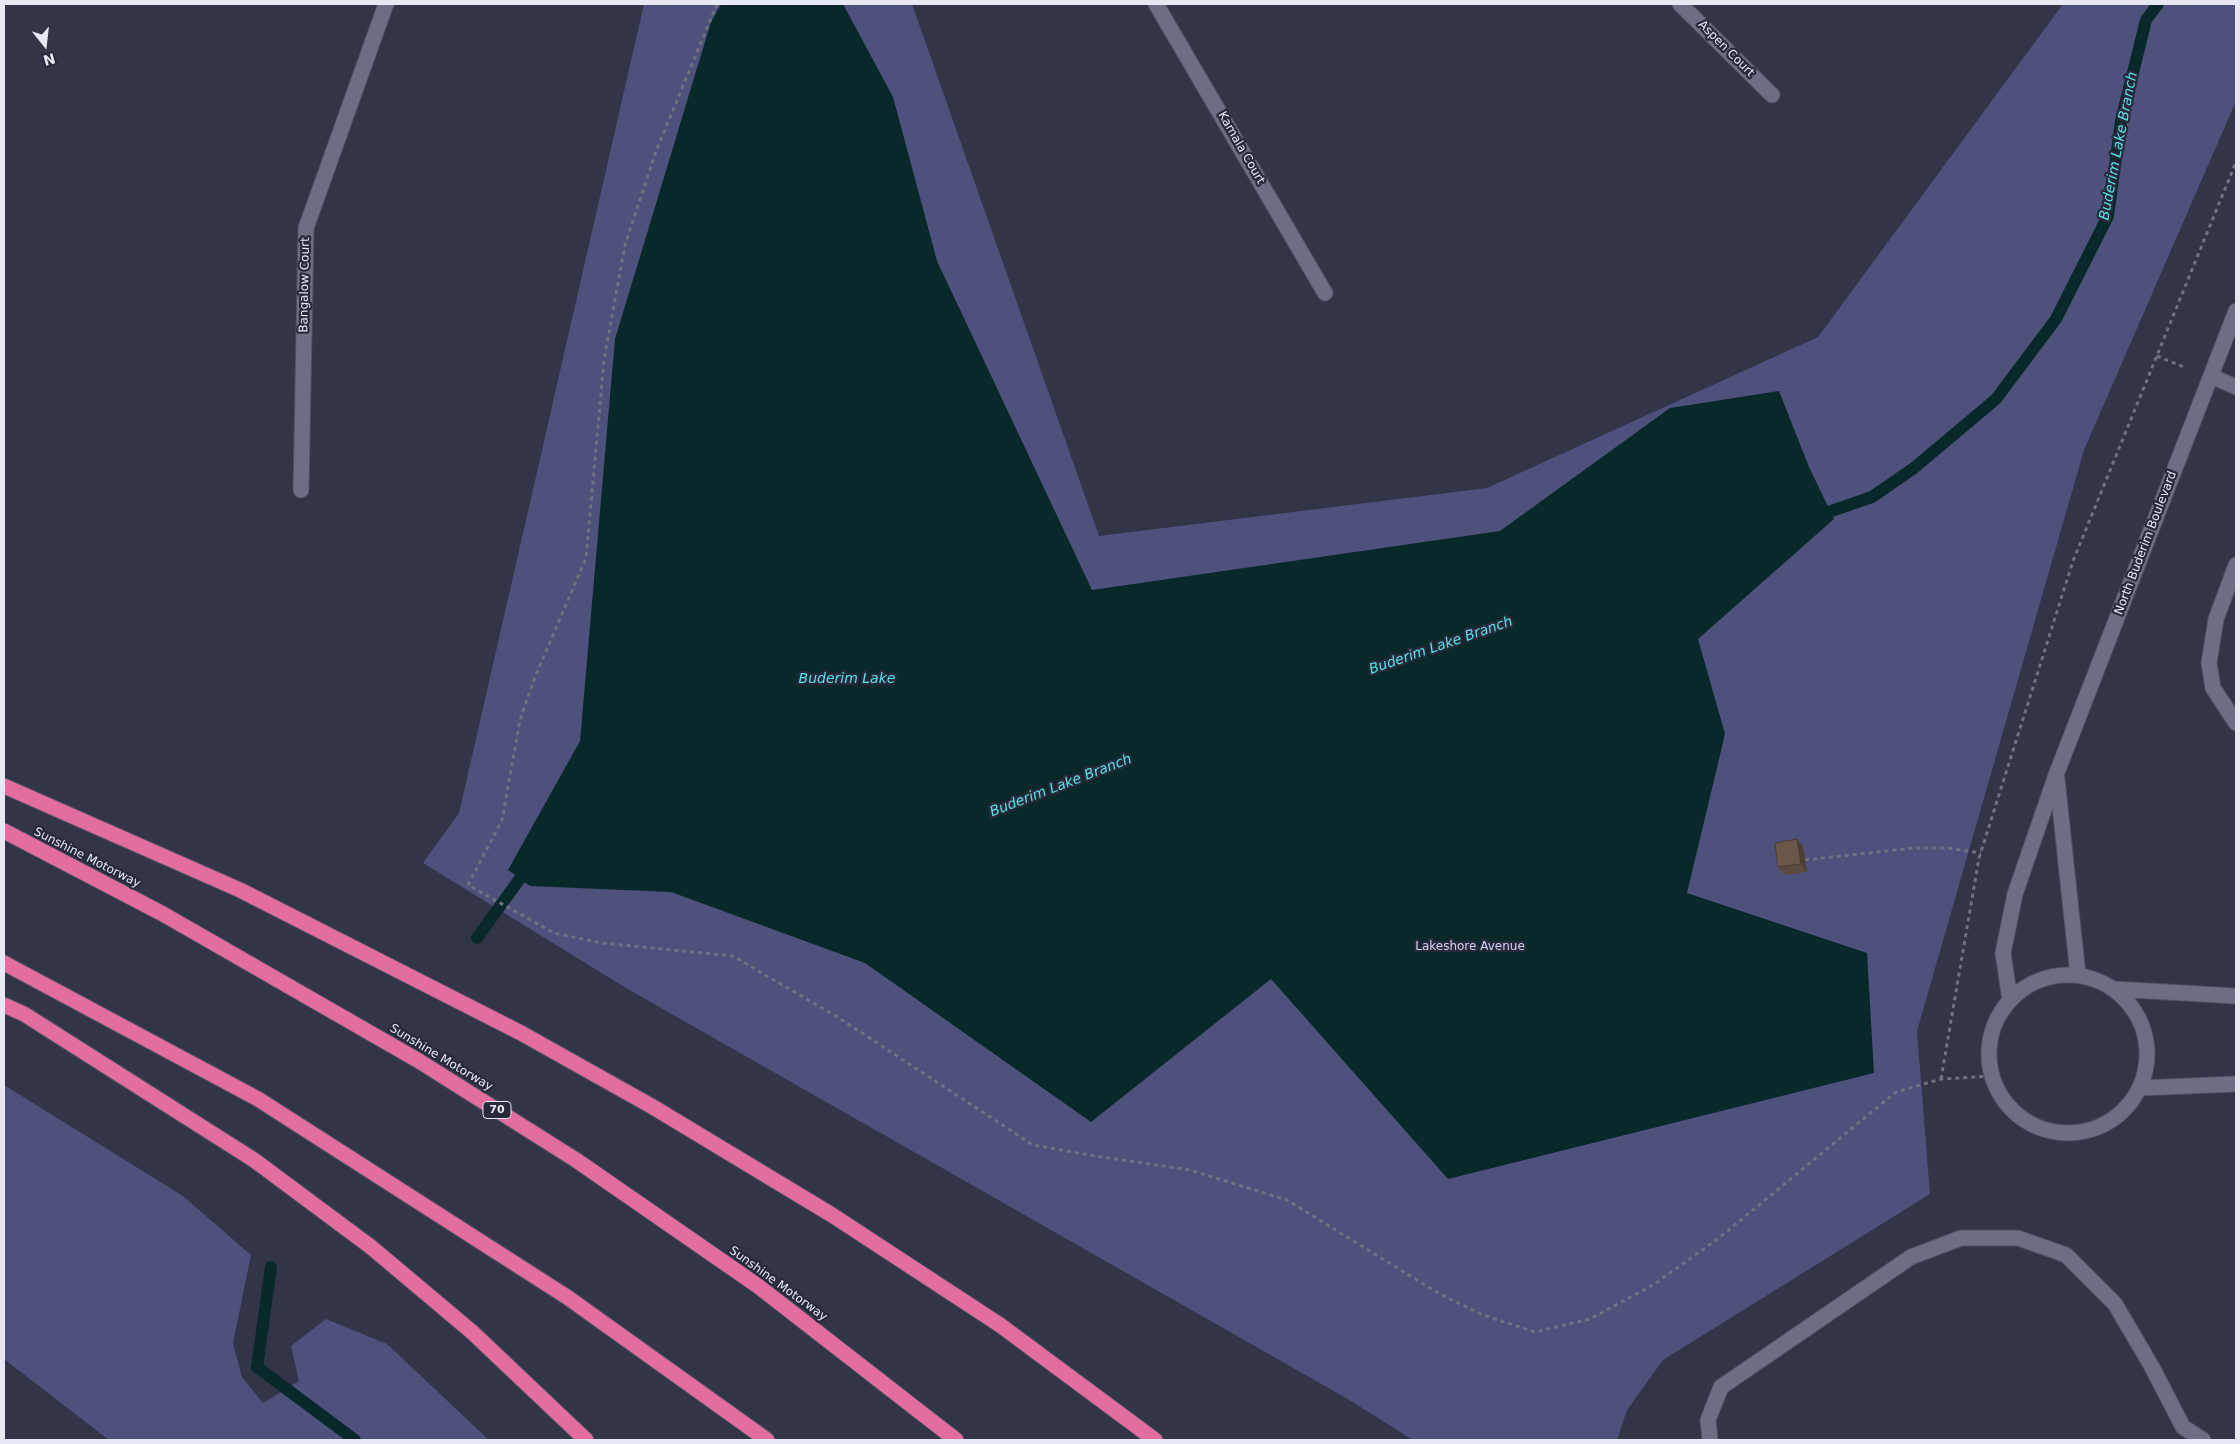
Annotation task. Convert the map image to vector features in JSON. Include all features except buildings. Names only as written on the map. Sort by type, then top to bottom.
[{"type":"highway","points":[[4,786],[240,890],[521,1032],[653,1107],[832,1215],[992,1320],[1155,1440]]},
{"type":"highway","name":"Sunshine Motorway","points":[[4,831],[164,914],[402,1051],[576,1160],[758,1286],[956,1440]]},
{"type":"highway","points":[[4,963],[258,1099],[568,1297],[767,1440]]},
{"type":"highway","points":[[4,1005],[24,1014],[254,1160],[371,1247],[479,1338],[586,1440]]},
{"type":"street","name":"Bangalow Court","points":[[301,490],[306,228],[386,4]]},
{"type":"street","name":"Kamala Court","points":[[1156,4],[1325,292]]},
{"type":"street","name":"Aspen Court","points":[[1680,4],[1772,95]]},
{"type":"street","name":"North Buderim Boulevard","points":[[2010,1000],[2004,953],[2014,894],[2056,775],[2236,311]]},
{"type":"street","points":[[2211,376],[2236,387]]},
{"type":"street","points":[[2236,565],[2216,619],[2209,663],[2212,688],[2236,723]]},
{"type":"street","name":"North Buderim Boulevard","points":[[2056,775],[2078,975]]},
{"type":"street","points":[[2078,975],[2097,980],[2114,989],[2130,1005],[2144,1031],[2147,1045],[2147,1068],[2140,1088],[2125,1109],[2104,1125],[2080,1132],[2055,1132],[2031,1124],[2011,1109],[1997,1088],[1989,1064],[1992,1030],[2010,1000],[2030,985],[2053,976],[2078,975]]},
{"type":"street","points":[[2114,989],[2236,996]]},
{"type":"street","points":[[2140,1088],[2236,1084]]},
{"type":"street","points":[[1710,1440],[1708,1420],[1721,1387],[1910,1257],[1960,1238],[2018,1238],[2066,1255],[2115,1304],[2152,1367],[2183,1427],[2203,1440]]},
{"type":"path","points":[[717,4],[656,151],[625,245],[604,360],[586,558],[535,677],[520,720],[502,820],[468,885],[554,933],[602,942],[733,956],[839,1018],[1033,1144],[1089,1156],[1190,1170],[1287,1200],[1438,1293],[1483,1316],[1535,1332],[1590,1319],[1653,1285],[1719,1238],[1896,1092],[1941,1078],[1993,1076]]},
{"type":"path","points":[[1941,1078],[1981,853],[2073,561],[2236,162]]},
{"type":"path","points":[[1805,860],[1913,848],[1947,848],[1981,853]]},
{"type":"green space","name":"Lakeshore Avenue","points":[[644,4],[912,4],[1099,536],[1487,488],[1818,337],[2063,4],[2236,4],[2236,101],[2084,450],[1917,1031],[1930,1194],[1663,1360],[1627,1410],[1617,1440],[1413,1440],[1346,1398],[626,988],[423,863],[459,813]]},
{"type":"green space","points":[[4,1085],[183,1196],[251,1255],[233,1343],[242,1377],[263,1403],[299,1381],[291,1346],[326,1319],[387,1344],[489,1440],[109,1440],[4,1359]]},
{"type":"water","name":"Buderim Lake","points":[[721,4],[843,4],[893,97],[937,261],[1092,590],[1500,531],[1670,408],[1779,391],[1809,467],[1834,519],[1698,639],[1725,734],[1687,893],[1867,953],[1874,1073],[1448,1179],[1271,979],[1091,1122],[865,963],[671,892],[530,886],[508,870],[580,741],[615,339],[711,22]]},
{"type":"waterway","name":"Buderim Lake Branch","points":[[1814,517],[1872,497],[1914,468],[1996,399],[2056,319],[2108,216],[2121,121],[2146,20],[2158,4]]},
{"type":"waterway","name":"Buderim Lake Branch","points":[[477,938],[529,866]]},
{"type":"waterway","name":"Buderim Lake Branch","points":[[271,1267],[257,1367],[355,1440]]}]
